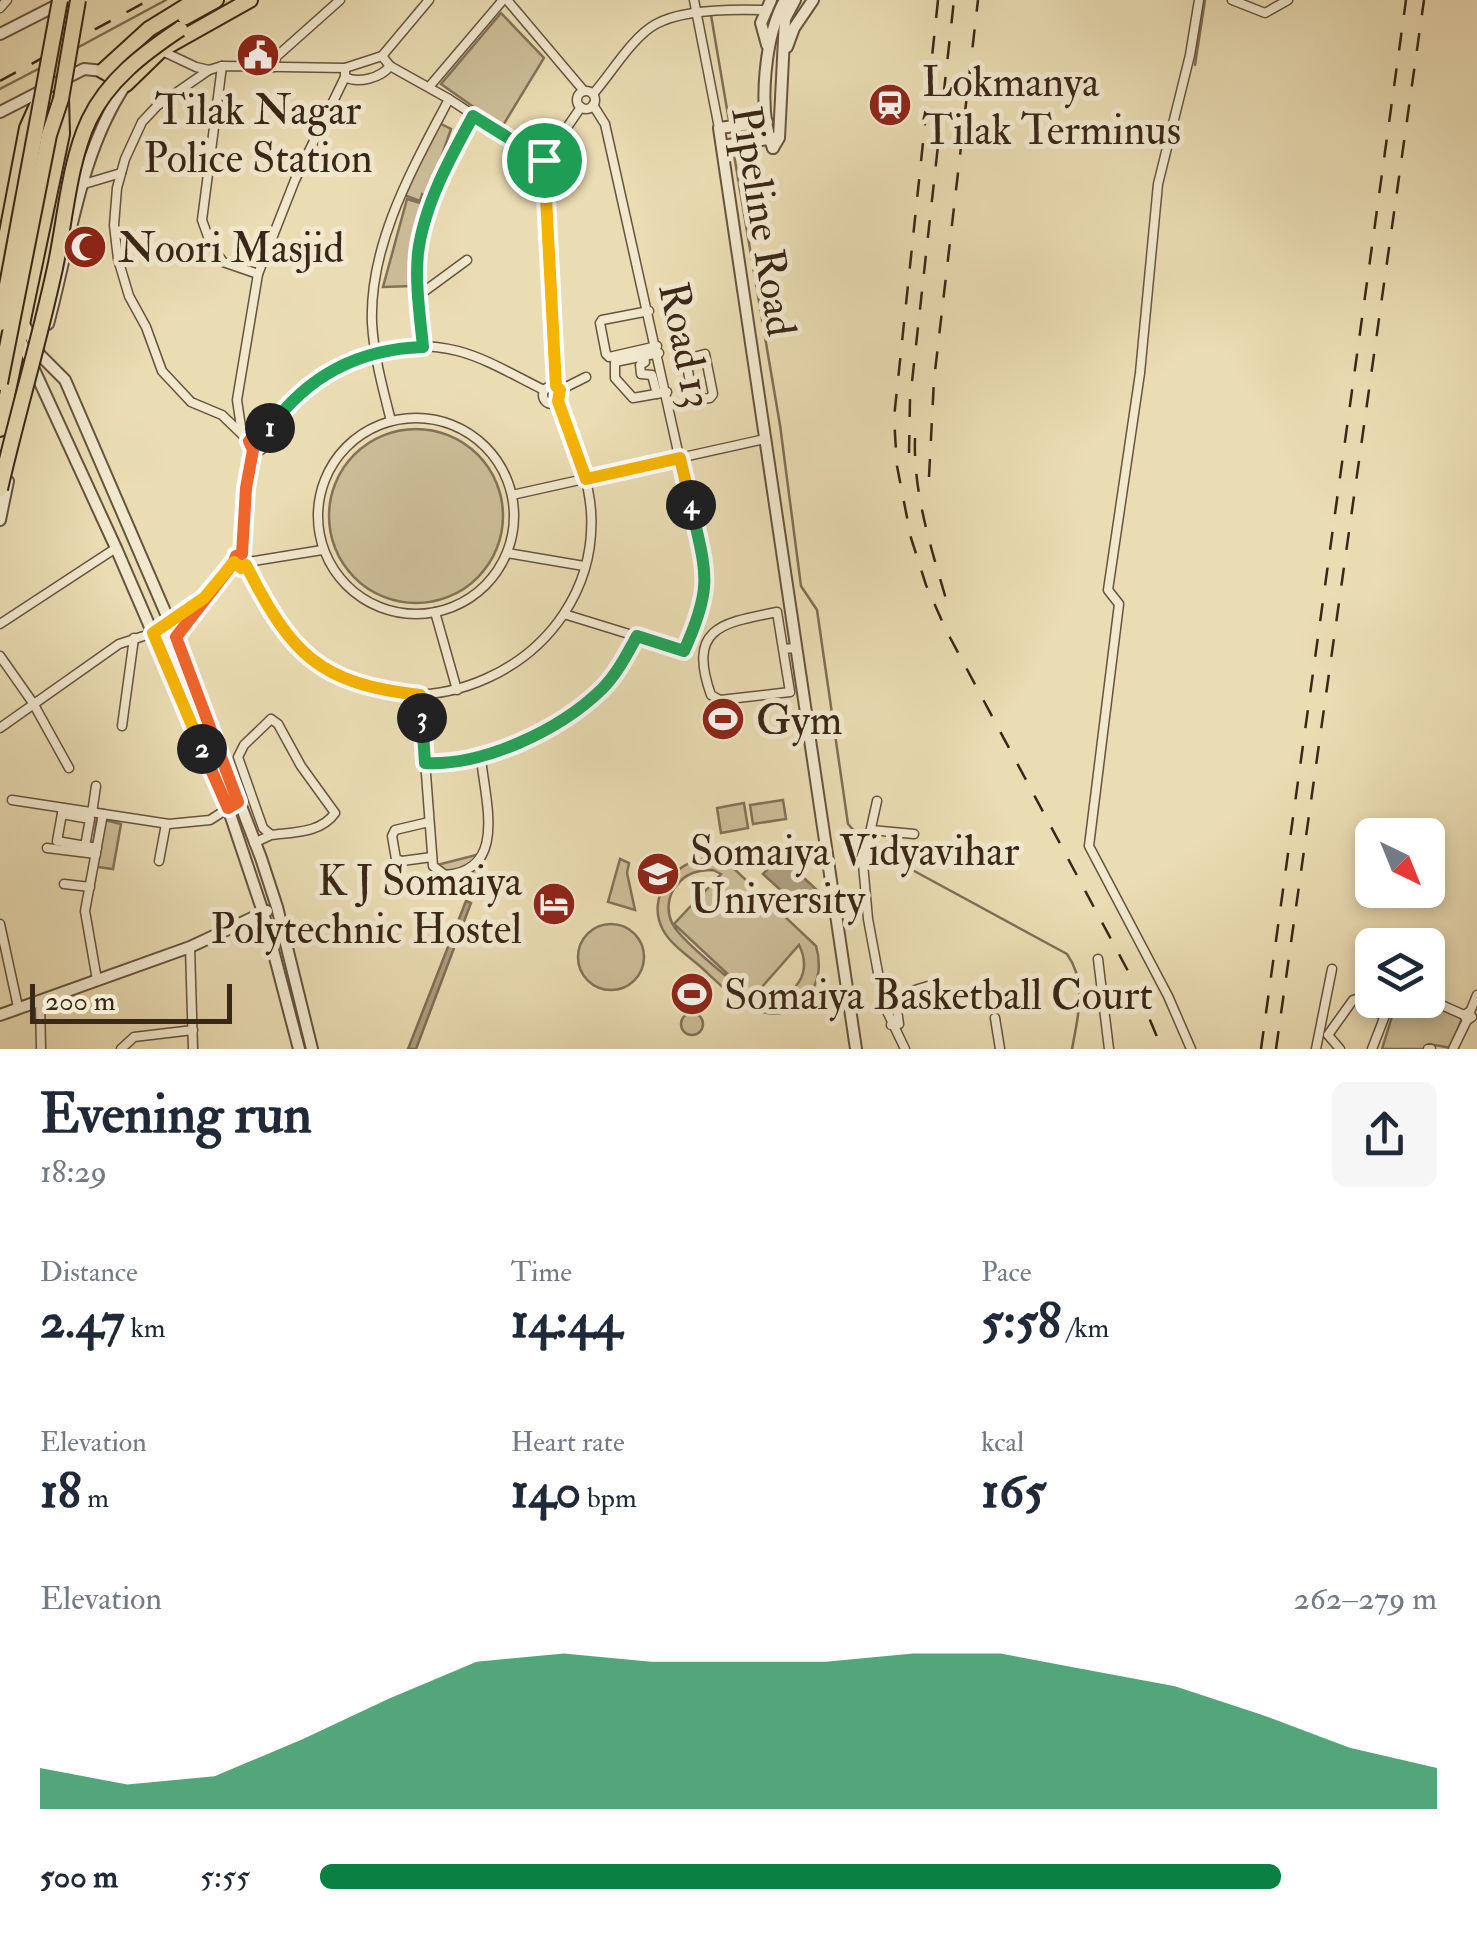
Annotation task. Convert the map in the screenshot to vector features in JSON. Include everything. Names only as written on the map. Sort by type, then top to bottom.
[{"type":"highway","points":[[0,323],[64,0]]},
{"type":"highway","points":[[0,383],[49,135],[61,99],[78,0]]},
{"type":"highway","points":[[196,0],[149,29],[103,71],[126,84],[161,50],[250,0]]},
{"type":"highway","points":[[0,489],[89,120],[119,78],[140,57],[216,0]]},
{"type":"highway","points":[[0,462],[73,140],[82,117],[113,72],[134,51],[232,0]]},
{"type":"highway","points":[[0,269],[27,128],[42,96]]},
{"type":"highway","points":[[0,429],[62,134],[61,99]]},
{"type":"street","points":[[0,8],[7,0]]},
{"type":"street","points":[[0,34],[45,6],[64,0]]},
{"type":"street","points":[[274,67],[276,56],[340,0]]},
{"type":"street","points":[[251,443],[222,415],[190,402],[162,371],[146,327],[128,296],[118,259],[114,225],[121,173],[142,122],[157,106],[209,70],[222,66],[345,72],[382,56],[429,0]]},
{"type":"street","points":[[429,86],[505,0],[588,93]]},
{"type":"street","name":"Pipeline Road","points":[[694,0],[730,145],[765,439],[856,1049]]},
{"type":"street","points":[[767,45],[785,0]]},
{"type":"street","points":[[774,142],[786,48],[785,19],[796,0]]},
{"type":"street","points":[[786,48],[813,0]]},
{"type":"street","points":[[1191,1049],[1168,996],[1089,846],[1120,604],[1108,590],[1140,373],[1158,184],[1190,55],[1199,0]]},
{"type":"street","points":[[1232,0],[1264,13],[1288,0]]},
{"type":"street","points":[[581,108],[578,98],[588,93],[655,24],[745,5],[767,5],[762,23],[767,45],[768,122],[774,142]]},
{"type":"street","points":[[161,50],[209,70]]},
{"type":"street","points":[[382,56],[390,66],[429,86],[544,160]]},
{"type":"street","points":[[222,66],[203,226],[223,262],[258,274]]},
{"type":"street","points":[[345,72],[355,81],[384,73],[390,66]]},
{"type":"street","points":[[0,112],[84,70],[103,71]]},
{"type":"street","points":[[251,443],[241,427],[237,400],[258,274],[345,72]]},
{"type":"street","points":[[0,520],[34,371],[100,126],[126,84]]},
{"type":"street","name":"Road 13","points":[[564,614],[684,651],[702,611],[705,573],[605,124],[588,93]]},
{"type":"street","points":[[391,421],[374,352],[374,300],[386,232],[422,150],[450,99]]},
{"type":"street","points":[[245,560],[266,604],[292,644],[330,673],[374,690],[420,695],[458,690],[489,679],[518,663],[543,641],[564,614],[584,566],[591,512],[582,462],[551,388],[554,365],[544,160],[581,108],[594,105]]},
{"type":"street","points":[[423,347],[418,251],[436,192],[473,116]]},
{"type":"street","points":[[727,127],[768,122]]},
{"type":"street","points":[[730,145],[774,142]]},
{"type":"street","points":[[84,184],[121,173]]},
{"type":"street","points":[[418,296],[467,260]]},
{"type":"street","points":[[649,310],[602,320],[606,354],[609,357],[658,349]]},
{"type":"street","points":[[0,332],[21,336],[65,380],[170,622],[233,805],[298,1049]]},
{"type":"street","points":[[21,336],[40,355]]},
{"type":"street","points":[[21,336],[159,648],[254,843],[277,907],[312,1049]]},
{"type":"street","points":[[159,648],[176,637],[234,562],[241,568],[245,560],[251,443],[256,434],[263,438],[309,384],[340,365],[374,352],[423,347],[455,350],[551,388]]},
{"type":"street","points":[[644,356],[641,374],[653,376],[662,393],[631,397],[615,378],[615,362],[658,349]]},
{"type":"street","points":[[0,351],[34,371]]},
{"type":"street","points":[[708,355],[712,397],[692,400],[686,362],[686,358],[708,355]]},
{"type":"street","points":[[662,368],[686,362]]},
{"type":"street","points":[[558,401],[547,403],[542,396],[551,388],[586,378]]},
{"type":"street","points":[[430,420],[468,432],[496,460],[512,495],[514,526],[506,553],[488,582],[464,602],[435,612],[406,614],[378,607],[354,592],[334,571],[322,550],[318,514],[324,483],[339,456],[362,434],[391,421],[430,420]]},
{"type":"street","points":[[512,495],[765,439]]},
{"type":"street","points":[[107,528],[125,518]]},
{"type":"street","points":[[0,624],[116,548]]},
{"type":"street","points":[[245,560],[322,550]]},
{"type":"street","points":[[506,553],[584,566]]},
{"type":"street","points":[[0,728],[119,644],[153,633],[204,598]]},
{"type":"street","points":[[791,610],[723,622],[704,653],[703,669],[711,695],[720,700],[802,690]]},
{"type":"street","points":[[435,612],[458,690]]},
{"type":"street","points":[[777,612],[790,692]]},
{"type":"street","points":[[425,763],[481,758],[525,741],[602,688],[637,636]]},
{"type":"street","points":[[122,726],[134,638]]},
{"type":"street","points":[[783,649],[796,648]]},
{"type":"street","points":[[0,656],[33,703],[69,768]]},
{"type":"street","points":[[420,695],[432,866],[445,875],[479,863],[485,856],[488,837],[481,758]]},
{"type":"street","points":[[254,843],[271,835],[314,829],[336,813],[271,719],[244,745],[238,757],[263,828],[271,835]]},
{"type":"street","points":[[92,812],[96,786]]},
{"type":"street","points":[[12,800],[47,804],[90,820],[85,846]]},
{"type":"street","points":[[877,801],[863,864],[868,919],[891,1025],[905,1049]]},
{"type":"street","points":[[62,811],[166,824],[210,820],[233,805]]},
{"type":"street","points":[[62,811],[57,841],[96,851]]},
{"type":"street","points":[[97,980],[85,911],[103,814]]},
{"type":"street","points":[[430,822],[395,830],[392,836],[396,859],[432,857]]},
{"type":"street","points":[[158,861],[166,824]]},
{"type":"street","points":[[870,833],[914,834]]},
{"type":"street","points":[[47,848],[96,851]]},
{"type":"street","points":[[64,884],[90,888]]},
{"type":"street","points":[[0,1014],[190,948],[277,907]]},
{"type":"street","points":[[0,924],[18,1007]]},
{"type":"street","points":[[190,948],[194,1049]]},
{"type":"street","points":[[1098,959],[1109,1049]]},
{"type":"street","points":[[1316,1049],[1332,970]]},
{"type":"street","points":[[891,1025],[899,1024],[896,996],[928,986]]},
{"type":"street","points":[[1454,1049],[1477,995]]},
{"type":"street","points":[[286,1001],[300,997]]},
{"type":"street","points":[[1340,1049],[1328,1035],[1355,999]]},
{"type":"street","points":[[40,1000],[41,1049]]},
{"type":"street","points":[[1445,1003],[1470,1017]]},
{"type":"street","points":[[994,1018],[1000,1049]]},
{"type":"street","points":[[1372,1049],[1384,1018]]},
{"type":"street","points":[[121,1049],[134,1037],[193,1030]]},
{"type":"shaded area","points":[[501,13],[544,58],[502,127],[441,84]]},
{"type":"shaded area","points":[[437,122],[451,129],[428,196],[422,194],[420,201],[404,195]]},
{"type":"shaded area","points":[[407,199],[427,205],[413,286],[383,287]]},
{"type":"shaded area","points":[[416,429],[449,436],[477,455],[496,483],[503,516],[496,549],[477,577],[449,596],[416,603],[383,596],[355,577],[336,549],[329,516],[336,483],[355,455],[383,436]]},
{"type":"shaded area","points":[[783,800],[786,819],[753,824],[750,805]]},
{"type":"shaded area","points":[[744,803],[748,828],[721,833],[717,808]]},
{"type":"shaded area","points":[[97,818],[121,824],[113,869],[90,866]]},
{"type":"shaded area","points":[[476,855],[480,881],[439,896],[433,866]]},
{"type":"shaded area","points":[[780,856],[817,890],[800,908],[763,874]]},
{"type":"shaded area","points":[[709,858],[729,864],[816,946],[819,966],[815,986],[793,1009],[779,1013],[751,1007],[725,989],[666,935],[658,917],[661,893],[675,873],[697,860]],"holes":[[[713,870],[721,874],[674,924],[749,994],[695,949],[677,930],[670,918],[670,898],[681,881],[693,873]],[[799,945],[804,968],[795,987],[777,997],[753,997]]]},
{"type":"shaded area","points":[[620,859],[629,863],[627,873],[635,910],[608,902]]},
{"type":"shaded area","points":[[466,901],[471,903],[416,1049],[408,1049]]},
{"type":"shaded area","points":[[611,924],[634,934],[644,957],[634,980],[611,990],[588,980],[578,957],[588,934]]},
{"type":"shaded area","name":"Somaiya Basketball Court","points":[[687,977],[710,998],[698,1011],[675,989]]},
{"type":"shaded area","points":[[1445,1010],[1462,1018],[1451,1048],[1429,1044],[1424,1049],[1382,1049],[1391,1018],[1445,1018]]},
{"type":"shaded area","points":[[688,1013],[696,1013],[703,1024],[696,1035],[688,1035],[681,1028],[681,1020]]},
{"type":"waterway","points":[[75,49],[166,0]]},
{"type":"waterway","points":[[1195,65],[1205,0]]},
{"type":"waterway","points":[[711,15],[729,121]]},
{"type":"waterway","points":[[0,89],[42,67]]},
{"type":"waterway","points":[[733,149],[780,425],[801,586],[817,610],[848,824],[864,842]]},
{"type":"waterway","points":[[870,847],[1067,954],[1079,988],[1072,1049]]},
{"type":"railway","points":[[0,81],[149,0]]},
{"type":"railway","points":[[938,0],[894,418],[897,466],[911,538],[946,630],[1136,986],[1162,1049]]},
{"type":"railway","points":[[909,453],[910,400],[954,0]]},
{"type":"railway","points":[[929,477],[934,380],[978,0]]},
{"type":"railway","points":[[1261,1049],[1406,0]]},
{"type":"railway","points":[[1276,1049],[1424,0]]},
{"type":"railway","points":[[915,438],[921,505],[950,613]]},
{"type":"place","name":"Tilak Nagar Police Station","points":[[258,55]]},
{"type":"place","name":"Lokmanya Tilak Terminus","points":[[890,105]]},
{"type":"place","name":"Noori Masjid","points":[[85,247]]},
{"type":"place","name":"Gym","points":[[723,719]]},
{"type":"place","name":"Somaiya Vidyavihar University","points":[[658,874]]},
{"type":"place","name":"K J Somaiya Polytechnic Hostel","points":[[554,904]]},
{"type":"place","name":"Somaiya Basketball Court","points":[[692,994]]},
{"type":"route","points":[[544,160],[473,116],[450,157],[418,251],[423,347],[374,352],[340,365],[309,384],[263,438],[256,434],[250,438],[253,450],[242,554],[234,558],[234,562],[176,637],[238,802],[228,808],[153,633],[204,598],[234,562],[241,568],[246,565],[292,644],[330,673],[374,690],[420,695],[425,763],[481,758],[525,741],[602,688],[637,636],[684,651],[706,592],[680,458],[586,479],[558,401],[561,395],[554,365],[544,160]]}]
